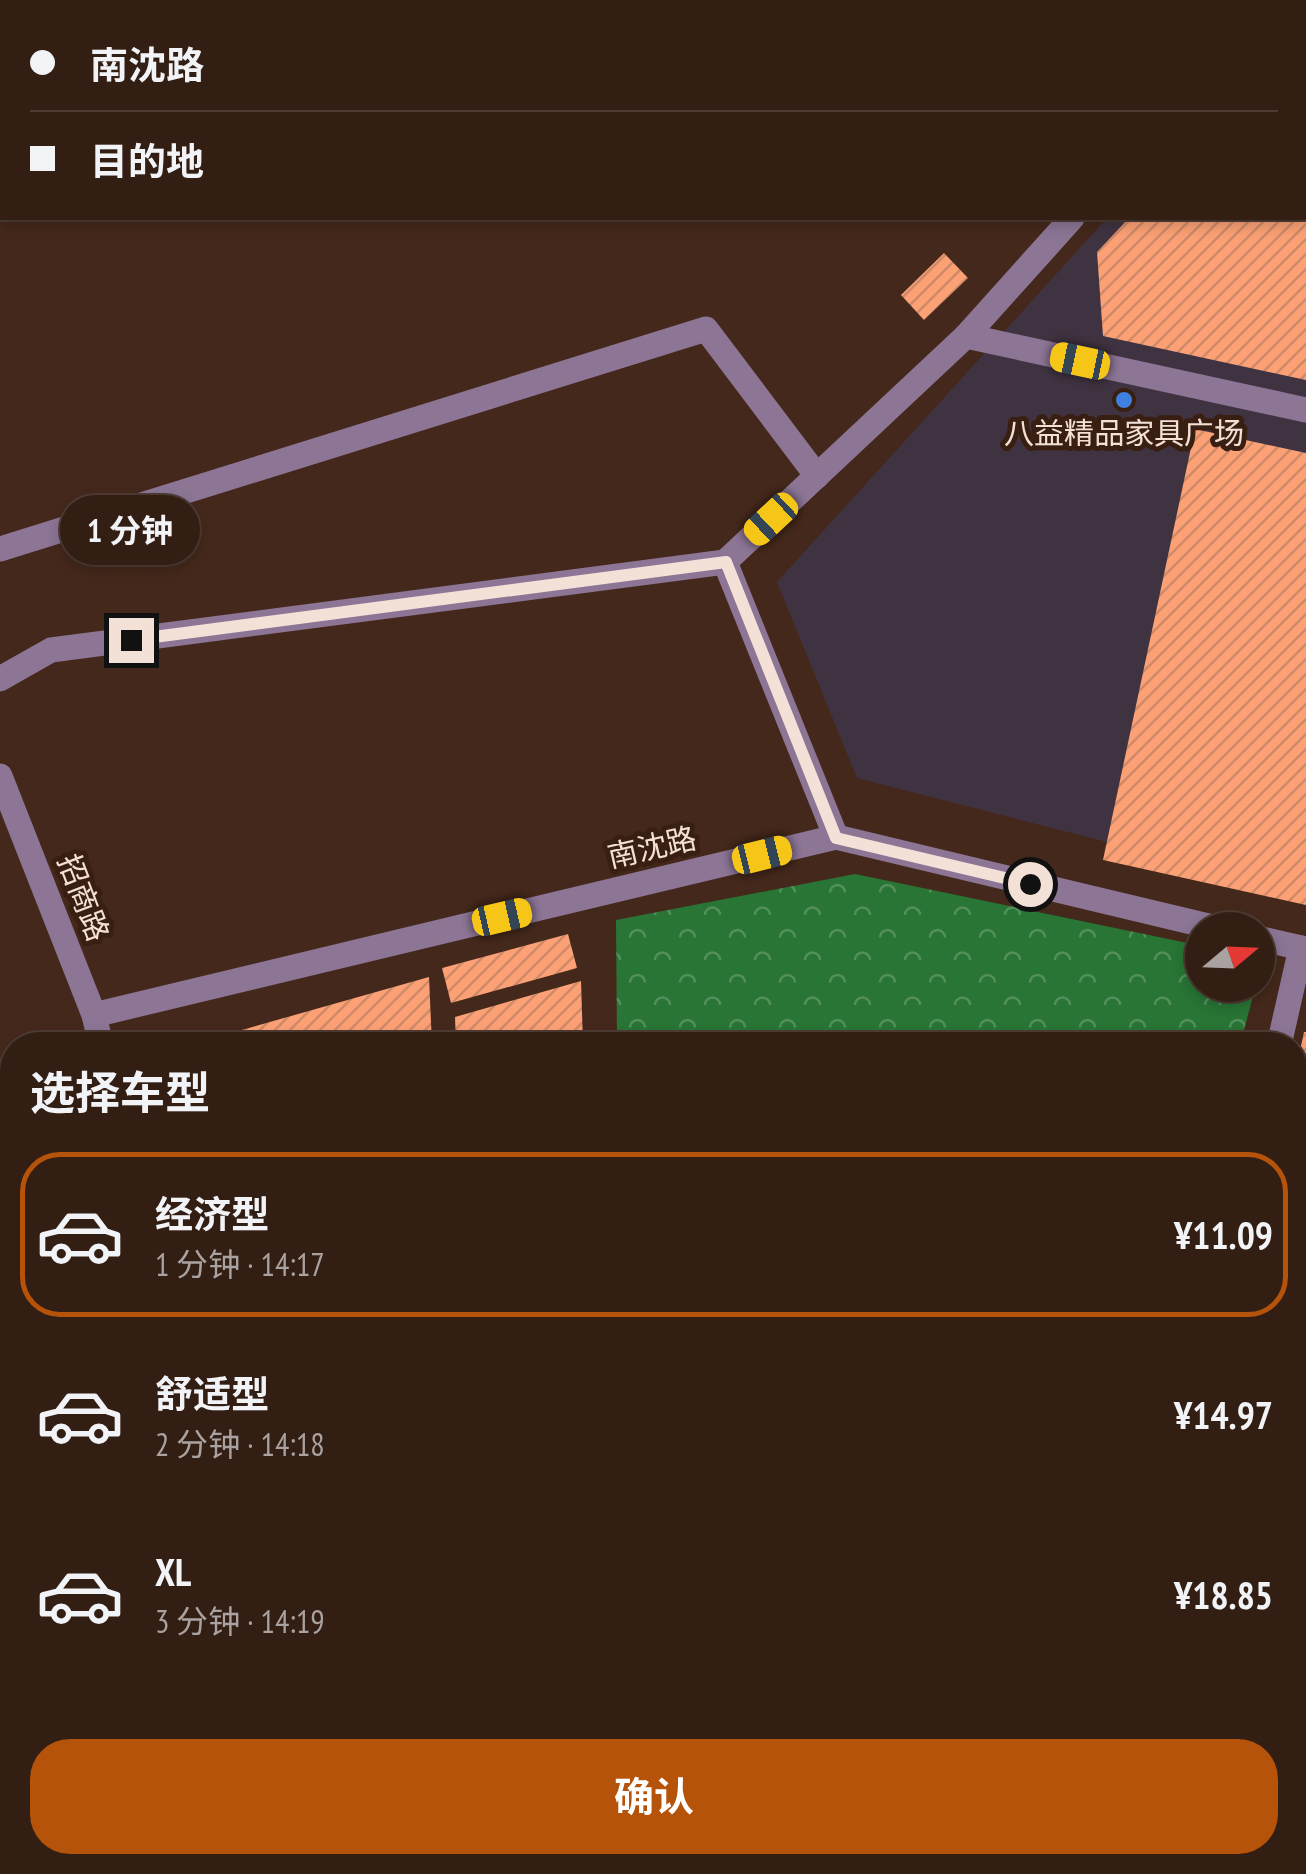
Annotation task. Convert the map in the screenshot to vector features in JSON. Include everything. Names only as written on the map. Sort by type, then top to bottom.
[{"type":"street","points":[[0,679],[52,650],[726,562],[966,336],[1070,220]]},
{"type":"street","points":[[0,549],[706,328],[817,476]]},
{"type":"street","points":[[966,336],[1306,410]]},
{"type":"street","points":[[726,562],[836,838]]},
{"type":"street","name":"招商路","points":[[3,792],[98,1032]]},
{"type":"street","name":"南沈路","points":[[94,1015],[836,838],[1185,921]]},
{"type":"street","points":[[1275,942],[1304,949],[1282,1032]]},
{"type":"shaded area","name":"八益精品家具广场","points":[[1105,220],[1306,220],[1306,893],[857,778],[777,582]]},
{"type":"green space","points":[[855,874],[1185,942],[1185,1002],[1251,1002],[1243,1032],[617,1032],[616,920]]},
{"type":"building","points":[[1127,220],[1306,220],[1306,380],[1103,336],[1097,252]]},
{"type":"building","points":[[944,253],[968,278],[924,320],[901,295]]},
{"type":"building","points":[[1195,429],[1306,453],[1306,905],[1103,860]]},
{"type":"building","points":[[568,934],[577,968],[451,1003],[442,968]]},
{"type":"building","points":[[429,977],[431,1032],[234,1032]]},
{"type":"building","points":[[581,981],[583,1032],[456,1032],[455,1017]]},
{"type":"place","name":"八益精品家具广场","points":[[1124,400]]},
{"type":"route","points":[[131,640],[726,562],[836,838],[1030,884]]}]
